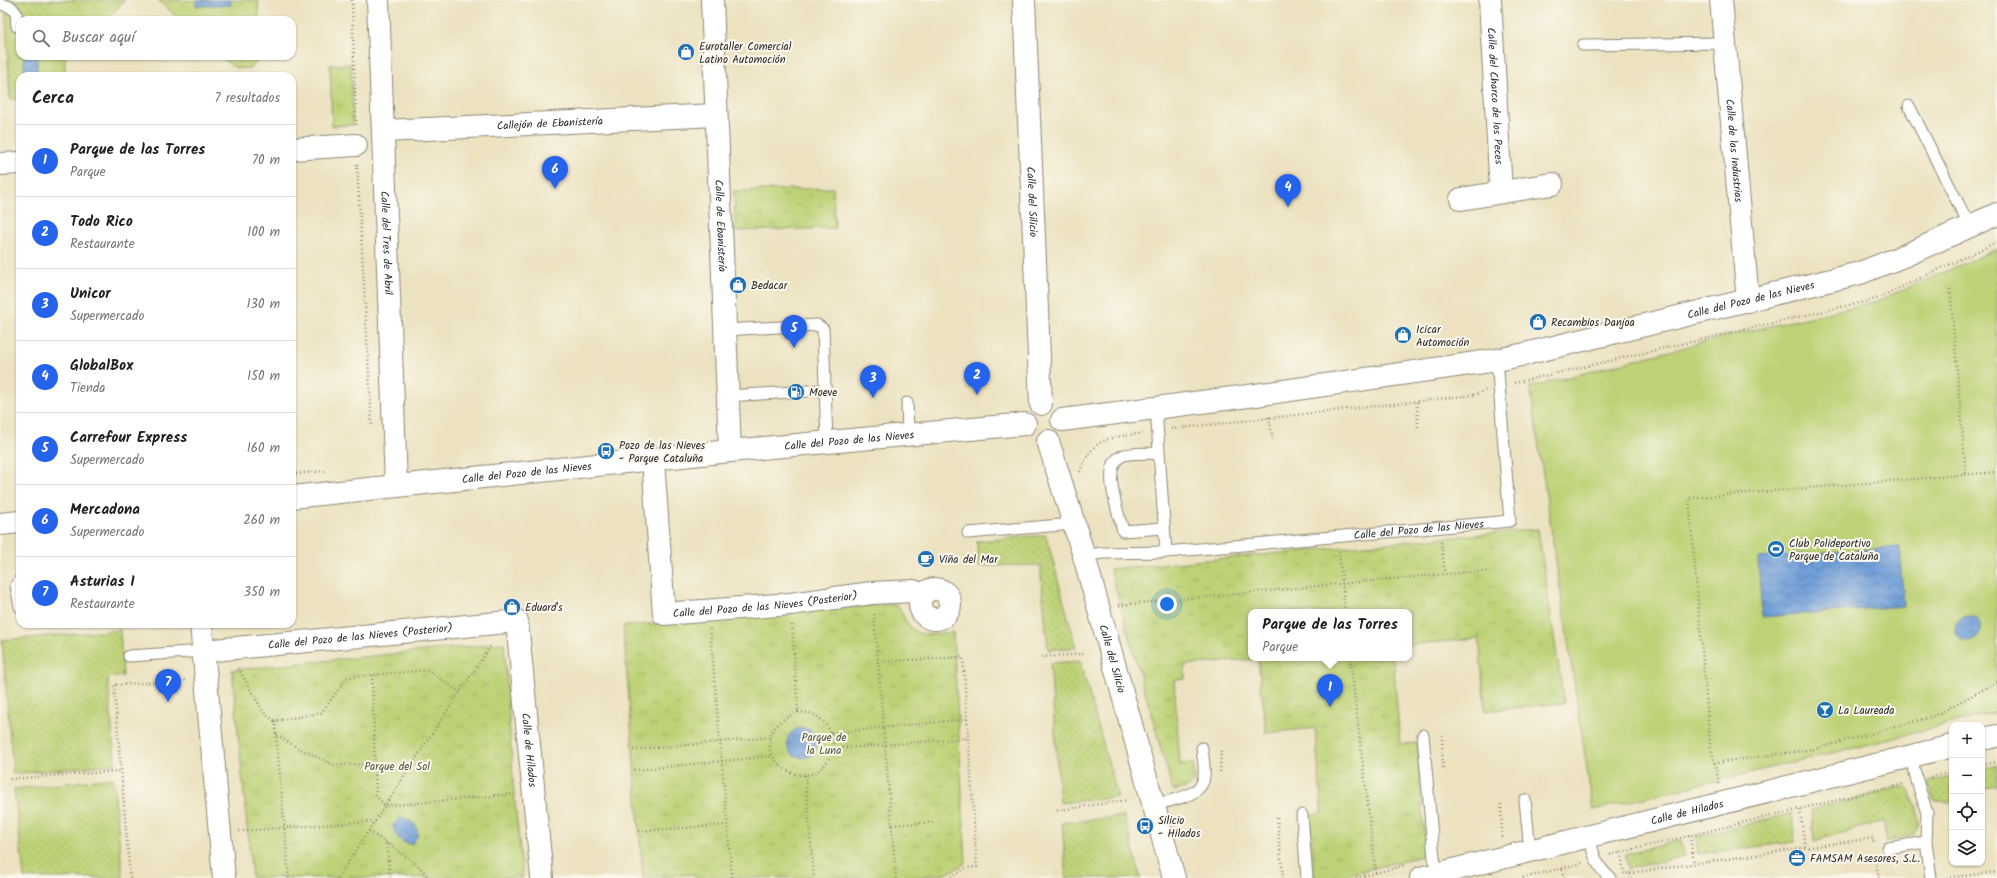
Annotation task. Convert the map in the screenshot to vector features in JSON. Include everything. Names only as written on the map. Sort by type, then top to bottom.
[{"type":"street","name":"Calle del Tres de Abril","points":[[378,0],[396,485]]},
{"type":"street","name":"Calle de Ebanistería","points":[[712,0],[730,451]]},
{"type":"street","name":"Calle del Silicio","points":[[1024,0],[1041,404]]},
{"type":"street","name":"Calle del Charco de los Peces","points":[[1490,0],[1501,192]]},
{"type":"street","name":"Calle de las Industrias","points":[[1721,0],[1748,301]]},
{"type":"street","name":"Callejón de Ebanistería","points":[[384,131],[716,115]]},
{"type":"street","points":[[296,149],[356,145]]},
{"type":"street","points":[[0,164],[16,163]]},
{"type":"street","points":[[1461,198],[1552,184]]},
{"type":"street","name":"Calle del Pozo de las Nieves","points":[[1062,420],[1256,395],[1496,360],[1860,274],[1997,214]]},
{"type":"street","points":[[1041,404],[1049,404],[1058,410],[1062,420],[1061,429],[1056,437],[1048,441],[1037,440],[1028,433],[1025,424],[1026,414],[1033,407],[1041,404]]},
{"type":"street","name":"Calle del Pozo de las Nieves","points":[[296,497],[730,451],[1025,424]]},
{"type":"street","name":"Calle del Silicio","points":[[1048,441],[1084,556],[1174,878]]},
{"type":"street","name":"Calle del Pozo de las Nieves (Posterior)","points":[[653,460],[664,614],[790,604],[872,593],[913,590],[923,595]]},
{"type":"street","points":[[0,524],[16,522]]},
{"type":"street","name":"Calle del Pozo de las Nieves (Posterior)","points":[[204,651],[517,621]]},
{"type":"street","name":"Calle de Hilados","points":[[517,621],[542,878]]},
{"type":"street","points":[[201,628],[224,878]]},
{"type":"street","points":[[1985,738],[1997,736]]},
{"type":"street","name":"Calle de Hilados","points":[[1430,876],[1949,747]]},
{"type":"lane","points":[[0,4],[11,7],[16,13],[16,16]]},
{"type":"lane","points":[[1583,45],[1724,43]]},
{"type":"lane","points":[[1909,106],[1970,227]]},
{"type":"lane","points":[[724,330],[817,325],[823,329],[827,442]]},
{"type":"lane","name":"Calle del Pozo de las Nieves","points":[[1084,556],[1102,552],[1166,552],[1510,521],[1496,360]]},
{"type":"lane","points":[[727,396],[825,390]]},
{"type":"lane","points":[[907,403],[908,434]]},
{"type":"lane","points":[[1156,408],[1166,552]]},
{"type":"lane","points":[[1159,453],[1122,456],[1113,463],[1110,476],[1123,531],[1164,528]]},
{"type":"lane","points":[[968,533],[1073,524]]},
{"type":"lane","points":[[129,656],[204,651]]},
{"type":"lane","points":[[1423,735],[1434,858],[1430,876]]},
{"type":"lane","points":[[1154,805],[1194,793],[1202,785],[1204,776],[1202,748]]},
{"type":"lane","points":[[1912,756],[1916,781],[1927,813],[1926,842],[1931,878]]},
{"type":"lane","points":[[1525,800],[1530,851]]},
{"type":"lane","points":[[1302,815],[1307,878]]},
{"type":"lane","points":[[1589,836],[1595,860],[1602,871],[1610,878]]},
{"type":"lane","points":[[1888,848],[1926,842]]},
{"type":"path","points":[[352,0],[356,145],[372,430]]},
{"type":"path","points":[[1081,479],[1080,472],[1085,458],[1089,452],[1105,439],[1269,417],[1417,402],[1473,394],[1499,386],[1876,299],[1997,242]]},
{"type":"path","points":[[1950,289],[1966,474]]},
{"type":"path","points":[[1417,402],[1418,428]]},
{"type":"path","points":[[1269,417],[1273,440]]},
{"type":"path","points":[[1997,472],[1689,498],[1710,743],[1714,763],[1815,749],[1934,716],[1997,682]]},
{"type":"path","points":[[1439,527],[1445,574]]},
{"type":"path","points":[[1337,536],[1345,609]]},
{"type":"path","points":[[1116,605],[1490,571]]},
{"type":"path","points":[[872,593],[896,878]]},
{"type":"path","points":[[790,604],[798,712]]},
{"type":"path","points":[[708,610],[732,878]]},
{"type":"path","points":[[338,878],[492,644],[490,624]]},
{"type":"path","points":[[232,649],[239,670],[264,713],[275,721],[289,878]]},
{"type":"path","points":[[1042,657],[1084,654]]},
{"type":"path","points":[[877,662],[963,657],[977,866],[966,868],[949,878]]},
{"type":"path","points":[[1350,661],[1376,873]]},
{"type":"path","points":[[275,721],[321,713],[348,677],[428,670],[460,692]]},
{"type":"path","points":[[372,675],[376,796],[385,806]]},
{"type":"path","points":[[130,878],[114,686],[206,679]]},
{"type":"path","points":[[798,712],[812,714],[824,721],[832,733],[834,749],[829,760],[819,770],[805,775],[792,774],[780,766],[772,756],[770,746],[771,737],[776,726],[785,717],[798,712]]},
{"type":"path","points":[[832,733],[967,719]]},
{"type":"path","points":[[277,735],[298,748],[334,765],[375,764]]},
{"type":"path","points":[[633,750],[771,737]]},
{"type":"path","points":[[834,749],[969,738]]},
{"type":"path","points":[[634,770],[772,756]]},
{"type":"path","points":[[1985,764],[1997,762]]},
{"type":"path","points":[[10,779],[121,771]]},
{"type":"path","points":[[1523,878],[1949,773]]},
{"type":"path","points":[[805,775],[814,878]]},
{"type":"path","points":[[385,806],[534,792]]},
{"type":"path","points":[[1053,811],[1127,800]]},
{"type":"path","points":[[1501,804],[1502,840]]},
{"type":"path","points":[[1800,810],[1805,847]]},
{"type":"path","points":[[1277,818],[1283,878]]},
{"type":"path","points":[[221,833],[376,821]]},
{"type":"path","points":[[892,826],[935,822]]},
{"type":"path","points":[[639,831],[726,824]]},
{"type":"path","points":[[369,831],[417,864],[429,878]]},
{"type":"path","points":[[1690,836],[1694,863]]},
{"type":"path","points":[[1621,853],[1624,874],[1873,838],[1879,878]]},
{"type":"path","points":[[387,843],[390,878]]},
{"type":"path","points":[[1562,869],[1564,878]]},
{"type":"path","points":[[1946,878],[1997,872]]},
{"type":"path","points":[[1630,873],[1631,878]]},
{"type":"green space","points":[[5,0],[125,0],[111,16],[16,16],[16,60],[65,60],[65,72],[16,72],[16,99],[10,99]]},
{"type":"green space","points":[[158,0],[258,0],[259,16],[176,16]]},
{"type":"green space","points":[[225,60],[258,60],[252,67],[242,69],[231,65]]},
{"type":"green space","points":[[351,64],[353,125],[332,126],[330,65]]},
{"type":"green space","points":[[833,188],[835,228],[735,231],[734,191]]},
{"type":"green space","name":"Club Polideportivo Parque de Cataluña","points":[[1997,249],[1997,711],[1955,722],[1949,722],[1949,724],[1887,740],[1593,810],[1530,387],[1724,337],[1877,301]]},
{"type":"green space","points":[[1538,529],[1564,703],[1485,711],[1479,638],[1412,645],[1412,609],[1248,609],[1248,660],[1185,665],[1185,679],[1174,680],[1180,764],[1193,763],[1195,776],[1193,784],[1186,788],[1173,791],[1110,569]]},
{"type":"green space","points":[[1046,535],[1076,647],[1048,650],[1040,565],[978,566],[977,541]]},
{"type":"green space","name":"Parque de la Luna","points":[[892,604],[899,607],[909,625],[919,633],[933,634],[953,632],[966,863],[946,874],[904,878],[695,878],[694,874],[643,878],[623,626]]},
{"type":"green space","points":[[120,630],[123,676],[108,678],[115,764],[13,774],[2,640]]},
{"type":"green space","name":"Parque del Sol","points":[[504,643],[514,794],[523,878],[252,878],[232,670]]},
{"type":"green space","points":[[1080,661],[1118,797],[1060,803],[1050,663]]},
{"type":"green space","points":[[1258,661],[1393,661],[1400,744],[1417,743],[1426,855],[1334,878],[1314,878],[1310,815],[1322,813],[1315,728],[1266,733]]},
{"type":"green space","points":[[1997,765],[1997,785],[1985,787],[1985,768]]},
{"type":"green space","points":[[1949,777],[1949,802],[1934,801],[1928,782]]},
{"type":"green space","points":[[113,778],[123,878],[24,878],[14,789]]},
{"type":"green space","points":[[1899,787],[1906,787],[1909,790],[1917,809],[1919,824],[1914,834],[1887,842],[1883,821],[1814,841],[1811,810]]},
{"type":"green space","points":[[1792,813],[1795,842],[1698,854],[1696,837]]},
{"type":"green space","points":[[1124,816],[1141,878],[1066,878],[1062,823]]},
{"type":"green space","points":[[1681,840],[1685,856],[1628,869],[1625,855]]},
{"type":"water","points":[[196,0],[231,0],[231,5],[196,6]]},
{"type":"water","points":[[24,60],[37,60],[37,72],[24,72]]},
{"type":"water","points":[[1899,547],[1904,606],[1762,617],[1758,558]]},
{"type":"water","points":[[1968,616],[1977,620],[1981,629],[1977,638],[1968,642],[1959,638],[1955,629],[1959,620]]},
{"type":"water","points":[[802,728],[813,732],[817,743],[813,754],[802,758],[791,754],[787,743],[791,732]]},
{"type":"water","points":[[400,818],[410,820],[415,825],[418,835],[412,844],[401,841],[395,832],[393,825]]},
{"type":"place","name":"Eurotaller Comercial Latino Automoción","points":[[686,52]]},
{"type":"place","name":"Mercadona","points":[[555,189]]},
{"type":"place","name":"GlobalBox","points":[[1288,207]]},
{"type":"place","name":"Bedacar","points":[[738,285]]},
{"type":"place","name":"Recambios Danjoa","points":[[1538,322]]},
{"type":"place","name":"Icicar Automoción","points":[[1403,335]]},
{"type":"place","name":"Carrefour Express","points":[[794,348]]},
{"type":"place","name":"Moeve","points":[[796,392]]},
{"type":"place","name":"Todo Rico","points":[[977,395]]},
{"type":"place","name":"Unicor","points":[[873,398]]},
{"type":"place","name":"Pozo de las Nieves - Parque Cataluña","points":[[606,451]]},
{"type":"place","name":"Club Polideportivo Parque de Cataluña","points":[[1776,549]]},
{"type":"place","name":"Viña del Mar","points":[[926,559]]},
{"type":"place","name":"Eduard's","points":[[512,607]]},
{"type":"place","name":"Asturias I","points":[[168,702]]},
{"type":"place","name":"Parque de las Torres","points":[[1330,707]]},
{"type":"place","name":"La Laureada","points":[[1825,710]]},
{"type":"place","name":"Silicio - Hilados","points":[[1145,826]]},
{"type":"place","name":"FAMSAM Asesores, S.L.","points":[[1797,858]]}]
